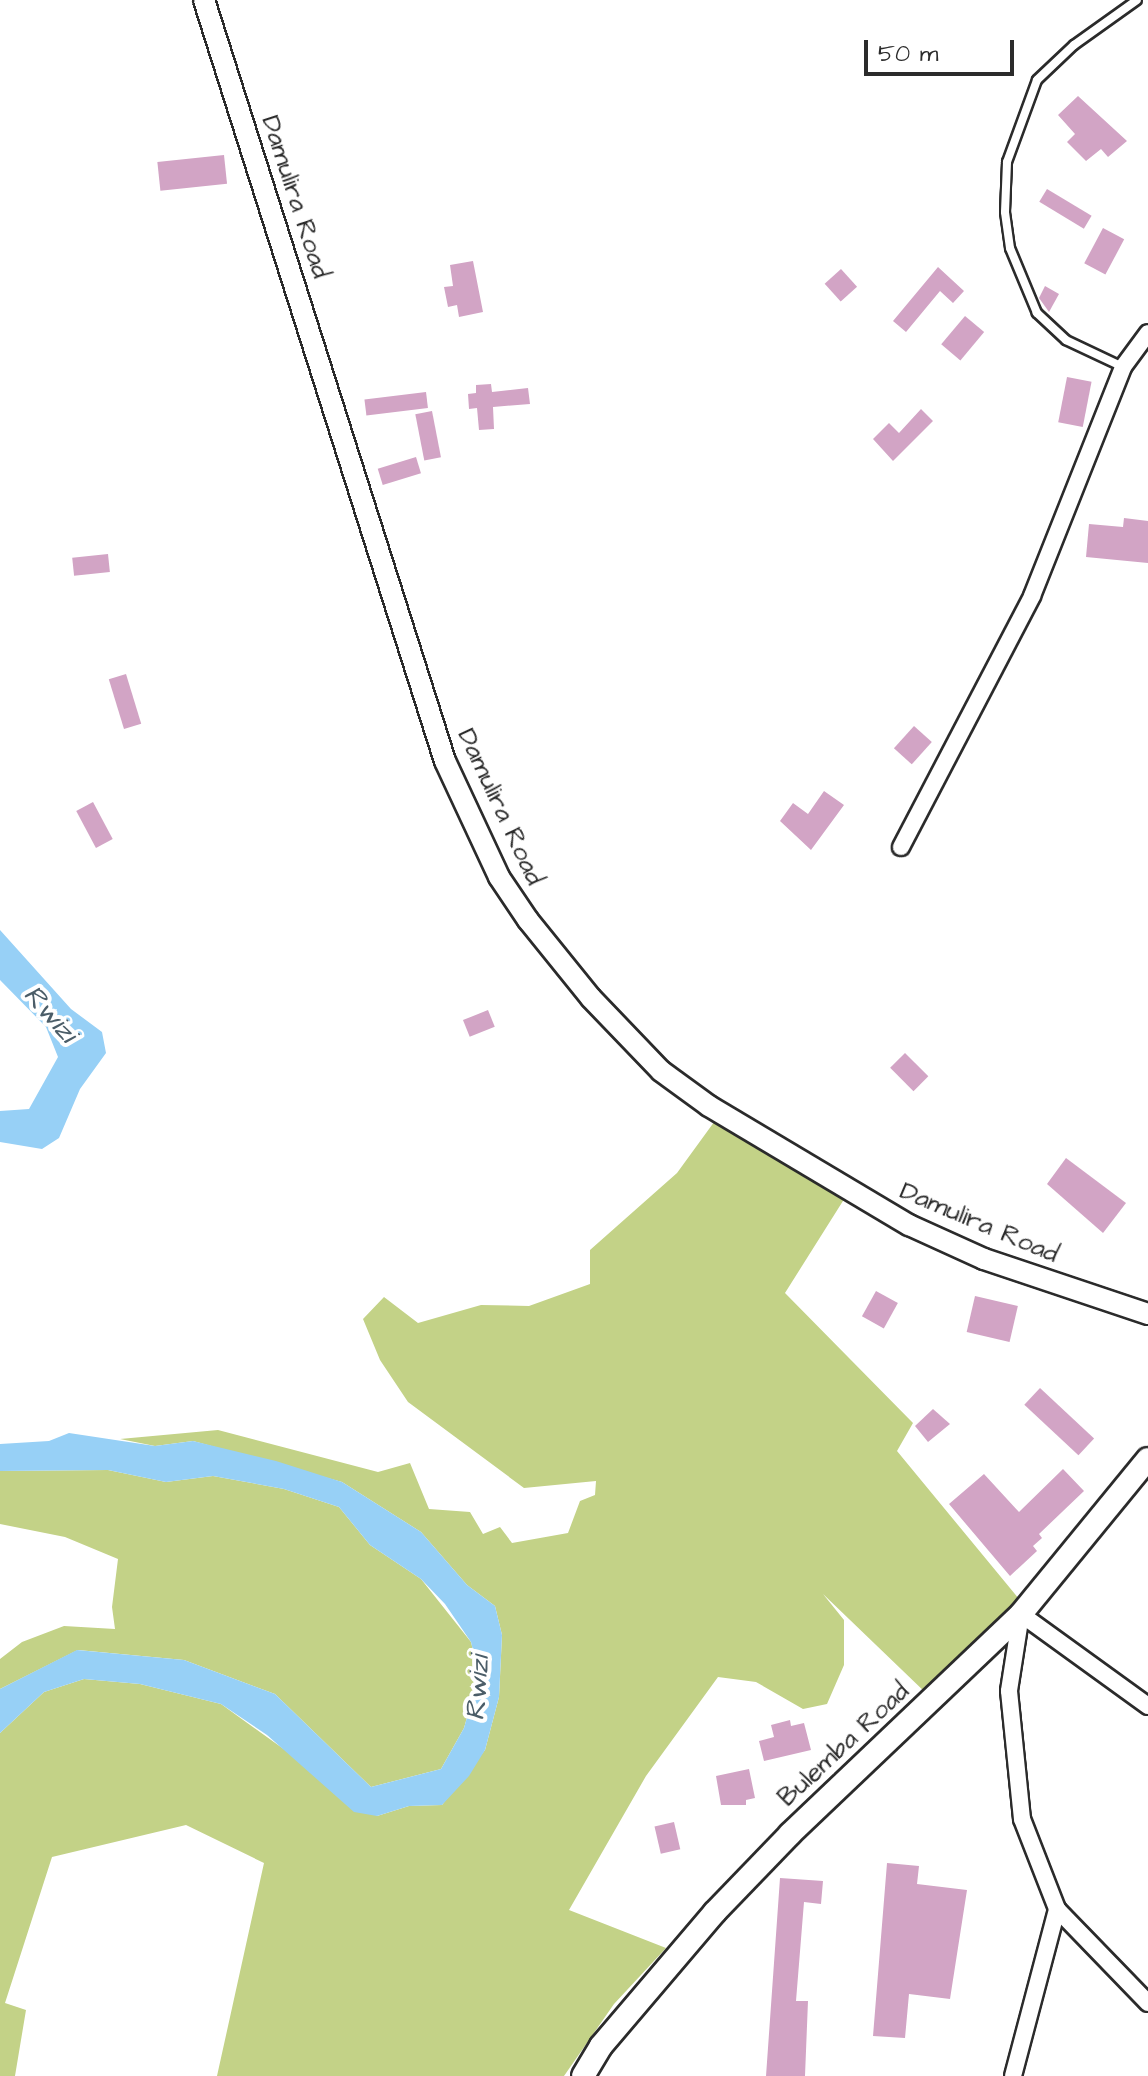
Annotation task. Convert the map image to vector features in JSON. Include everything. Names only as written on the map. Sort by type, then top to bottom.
[{"type":"main road","name":"Bulemba Road","points":[[583,2076],[601,2046],[715,1912],[790,1834],[1021,1614],[1148,1459]]},
{"type":"street","name":"Damulira Road","points":[[204,0],[445,761],[499,877],[528,920],[634,1043],[709,1106],[909,1225],[984,1259],[1148,1314]]},
{"type":"street","points":[[901,847],[1032,596],[1123,367],[1148,333]]},
{"type":"street","points":[[1148,1706],[1021,1614],[1009,1691],[1022,1819],[1057,1909],[1148,2003]]},
{"type":"street","points":[[1013,2076],[1057,1909]]},
{"type":"lane","points":[[1123,367],[1066,340],[1037,313],[1010,248],[1007,174],[1022,111],[1037,80],[1074,45],[1137,0]]},
{"type":"green space","points":[[717,1118],[848,1193],[785,1293],[913,1423],[897,1451],[1019,1599],[928,1695],[823,1594],[844,1620],[844,1665],[827,1704],[803,1709],[756,1682],[718,1677],[646,1776],[569,1910],[666,1948],[614,2004],[564,2076],[217,2076],[264,1863],[186,1825],[52,1857],[5,2003],[26,2010],[15,2076],[0,2076],[0,1733],[44,1692],[84,1679],[140,1684],[221,1704],[377,1816],[409,1806],[442,1805],[485,1750],[499,1697],[502,1635],[495,1606],[467,1585],[421,1532],[342,1482],[193,1441],[155,1446],[120,1439],[218,1430],[378,1472],[410,1463],[429,1509],[470,1512],[483,1534],[500,1527],[512,1543],[568,1533],[580,1501],[595,1495],[596,1481],[524,1488],[408,1402],[380,1360],[363,1319],[384,1297],[418,1323],[481,1305],[529,1306],[590,1284],[590,1250],[677,1173]]},
{"type":"green space","points":[[108,1470],[166,1482],[213,1476],[284,1489],[339,1507],[370,1545],[421,1579],[471,1642],[479,1675],[464,1728],[441,1769],[371,1787],[275,1694],[184,1660],[78,1650],[0,1689],[0,1659],[22,1642],[64,1626],[115,1629],[112,1607],[118,1559],[65,1537],[0,1524],[0,1471]]},
{"type":"water","name":"Rwizi","points":[[0,930],[71,1009],[102,1032],[106,1053],[80,1089],[59,1138],[42,1149],[0,1142],[0,1111],[29,1109],[58,1057],[46,1027],[0,980]]},
{"type":"water","name":"Rwizi","points":[[69,1433],[155,1446],[193,1441],[276,1461],[342,1482],[421,1532],[467,1585],[495,1606],[502,1635],[499,1697],[485,1750],[469,1776],[442,1805],[409,1806],[377,1816],[354,1812],[267,1735],[221,1704],[140,1684],[84,1679],[44,1692],[0,1733],[0,1689],[77,1650],[184,1660],[275,1694],[371,1787],[441,1769],[464,1728],[479,1675],[471,1642],[445,1604],[421,1579],[370,1545],[339,1507],[284,1489],[213,1476],[166,1482],[108,1470],[0,1471],[0,1444],[49,1441]]},
{"type":"building","points":[[1078,96],[1127,141],[1108,157],[1101,149],[1086,161],[1067,142],[1075,134],[1058,115]]},
{"type":"building","points":[[224,155],[227,184],[160,191],[157,162]]},
{"type":"building","points":[[1047,189],[1092,216],[1084,229],[1039,202]]},
{"type":"building","points":[[1103,228],[1124,239],[1105,275],[1084,263]]},
{"type":"building","points":[[473,261],[483,312],[459,317],[457,305],[448,307],[444,287],[453,286],[450,265]]},
{"type":"building","points":[[938,267],[964,291],[953,303],[940,291],[906,332],[893,321]]},
{"type":"building","points":[[841,269],[857,287],[841,302],[825,284]]},
{"type":"building","points":[[1045,286],[1059,294],[1049,312],[1039,298]]},
{"type":"building","points":[[965,316],[984,332],[960,360],[941,344]]},
{"type":"building","points":[[1067,377],[1092,382],[1083,427],[1058,422]]},
{"type":"building","points":[[491,384],[492,392],[528,388],[530,404],[493,407],[494,429],[479,430],[477,408],[469,409],[468,394],[476,393],[476,385]]},
{"type":"building","points":[[426,392],[428,408],[366,415],[364,400]]},
{"type":"building","points":[[921,409],[933,421],[893,461],[873,439],[889,423],[899,433]]},
{"type":"building","points":[[432,411],[441,457],[424,460],[415,414]]},
{"type":"building","points":[[416,457],[421,473],[383,485],[378,469]]},
{"type":"building","points":[[1124,518],[1148,521],[1148,563],[1086,557],[1089,524],[1123,527]]},
{"type":"building","points":[[108,554],[110,572],[74,576],[72,558]]},
{"type":"building","points":[[126,674],[141,724],[124,729],[109,679]]},
{"type":"building","points":[[914,726],[932,742],[912,764],[894,748]]},
{"type":"building","points":[[824,791],[844,805],[811,850],[780,821],[793,803],[808,814]]},
{"type":"building","points":[[93,802],[113,839],[96,848],[76,811]]},
{"type":"building","points":[[488,1010],[495,1027],[470,1037],[463,1020]]},
{"type":"building","points":[[905,1053],[928,1076],[913,1091],[890,1068]]},
{"type":"building","points":[[1066,1158],[1126,1203],[1103,1233],[1047,1184]]},
{"type":"building","points":[[876,1291],[898,1303],[884,1328],[862,1316]]},
{"type":"building","points":[[975,1296],[1018,1306],[1010,1342],[967,1332]]},
{"type":"building","points":[[1040,1388],[1094,1438],[1078,1455],[1024,1405]]},
{"type":"building","points":[[933,1409],[950,1424],[928,1442],[915,1426]]},
{"type":"building","points":[[1063,1469],[1084,1491],[1039,1534],[1042,1538],[1033,1546],[1037,1551],[1010,1576],[949,1504],[984,1474],[1019,1512]]},
{"type":"building","points":[[790,1720],[791,1726],[804,1723],[811,1750],[764,1761],[759,1741],[774,1737],[771,1725]]},
{"type":"building","points":[[749,1769],[755,1798],[746,1800],[746,1805],[721,1805],[716,1776]]},
{"type":"building","points":[[674,1822],[680,1849],[661,1854],[655,1826]]},
{"type":"building","points":[[887,1863],[919,1866],[917,1884],[967,1890],[950,1999],[909,1994],[905,2038],[873,2036]]},
{"type":"building","points":[[780,1878],[823,1881],[821,1904],[804,1902],[796,2001],[808,2001],[805,2076],[766,2076]]}]
